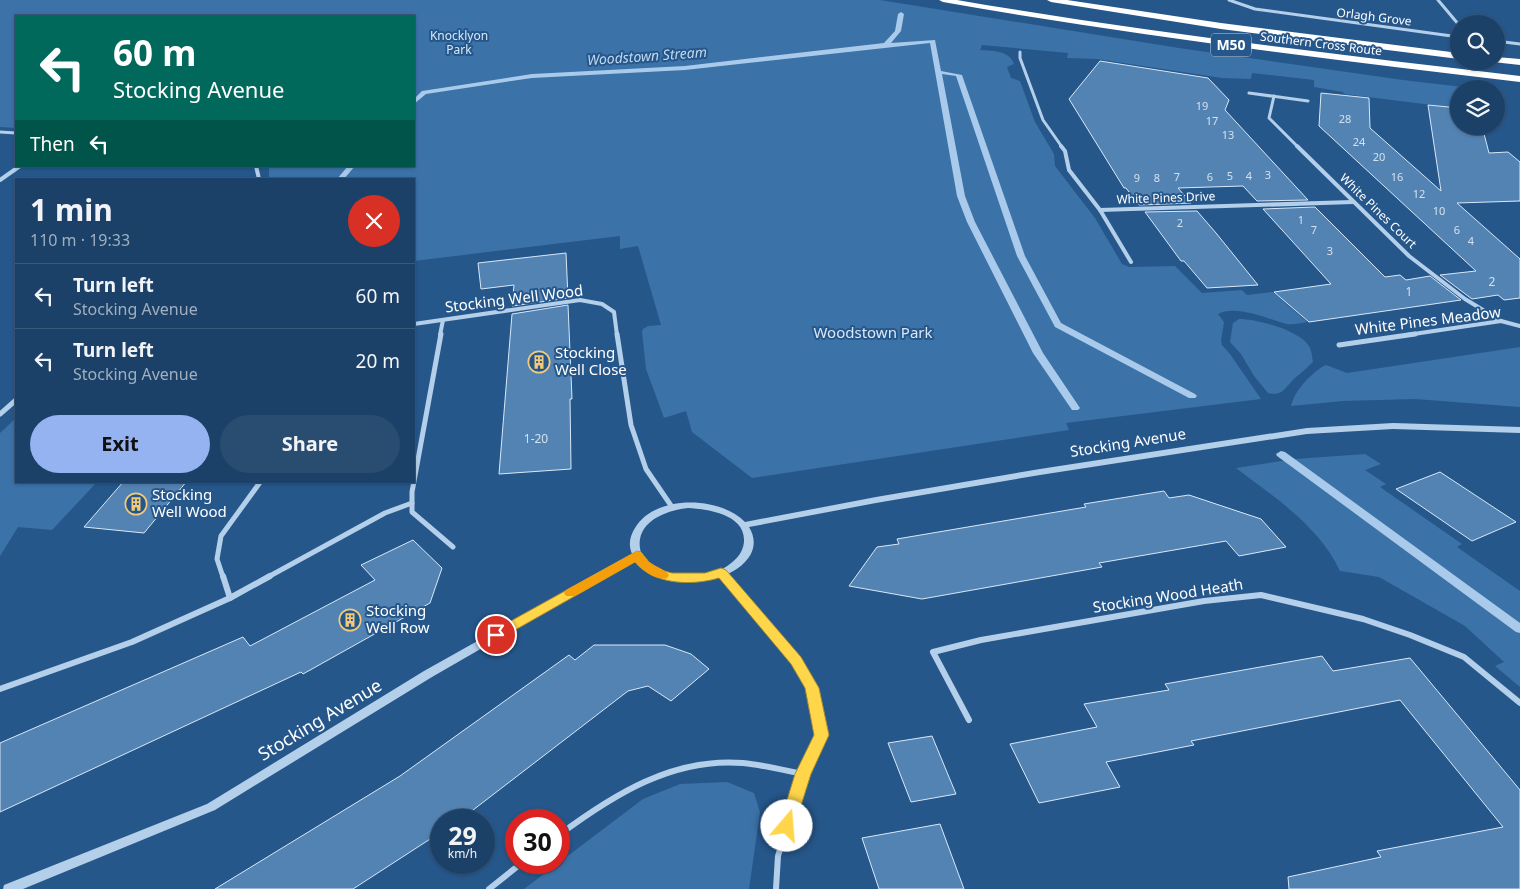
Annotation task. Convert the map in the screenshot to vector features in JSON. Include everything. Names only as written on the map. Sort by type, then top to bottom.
[{"type":"highway","name":"Southern Cross Route","points":[[944,0],[1064,21],[1249,48],[1520,79]]},
{"type":"highway","name":"Southern Cross Route","points":[[1053,0],[1221,26],[1450,55]]},
{"type":"highway","points":[[1505,61],[1520,62]]},
{"type":"street","name":"Orlagh Grove","points":[[1229,0],[1240,6],[1330,21],[1450,36]]},
{"type":"street","points":[[1438,0],[1451,15]]},
{"type":"street","points":[[1505,42],[1520,44]]},
{"type":"street","name":"White Pines Drive","points":[[1020,52],[1020,58],[1043,120],[1065,151],[1069,170],[1100,210],[1353,202]]},
{"type":"street","points":[[1249,93],[1308,101]]},
{"type":"street","name":"White Pines Court","points":[[1274,96],[1269,118],[1353,202],[1409,256],[1465,299],[1501,321]]},
{"type":"street","points":[[0,132],[15,133]]},
{"type":"street","points":[[0,180],[19,167]]},
{"type":"street","points":[[1100,210],[1131,262]]},
{"type":"street","name":"Stocking Well Wood","points":[[415,324],[580,300],[602,304],[614,312],[631,425],[646,469],[672,507]]},
{"type":"street","points":[[415,475],[443,320]]},
{"type":"street","name":"White Pines Meadow","points":[[1339,345],[1501,321],[1520,326]]},
{"type":"street","points":[[0,414],[15,401]]},
{"type":"street","name":"Stocking Avenue","points":[[744,525],[1040,472],[1307,431],[1393,426],[1520,430]]},
{"type":"street","points":[[230,598],[217,559],[221,536],[260,483]]},
{"type":"street","points":[[414,483],[412,512],[453,547]]},
{"type":"street","points":[[0,690],[132,642],[230,598],[385,513],[412,503]]},
{"type":"street","points":[[706,505],[735,516],[744,525],[749,535],[746,551],[734,565],[721,573],[705,578],[672,578],[656,573],[644,565],[637,555],[634,544],[636,532],[644,522],[656,513],[672,507],[706,505]]},
{"type":"street","name":"Stocking Avenue","points":[[9,889],[211,807],[428,674],[637,555]]},
{"type":"street","points":[[721,573],[796,661],[812,688],[822,735],[803,774],[778,856],[776,889]]},
{"type":"street","name":"Stocking Wood Heath","points":[[969,720],[933,652],[991,638],[1204,601],[1262,595],[1363,619],[1410,635],[1464,658],[1520,703]]},
{"type":"street","points":[[570,826],[596,806],[653,776],[702,764],[742,763],[803,774]]},
{"type":"street","points":[[489,889],[508,874]]},
{"type":"green space","points":[[0,0],[880,0],[1179,48],[1450,85],[1450,107],[1344,94],[1343,92],[1314,87],[1314,80],[1252,73],[1251,79],[1222,78],[1097,59],[1067,58],[1068,53],[982,45],[980,50],[1000,52],[1012,59],[1014,64],[1007,67],[1011,78],[1020,81],[1035,122],[1054,154],[1055,166],[1095,218],[1122,264],[1129,267],[1175,266],[1202,293],[1242,290],[1247,295],[1273,292],[1307,322],[1287,324],[1243,311],[1225,311],[1218,314],[1224,322],[1222,345],[1261,399],[1066,423],[1069,430],[752,478],[692,432],[686,411],[664,418],[646,369],[642,332],[648,326],[661,325],[638,246],[620,249],[620,236],[415,261],[415,178],[269,178],[269,167],[348,167],[342,177],[351,167],[415,167],[415,15],[15,15],[15,128],[0,127]]},
{"type":"green space","points":[[1239,319],[1277,326],[1296,335],[1309,346],[1313,362],[1286,388],[1277,394],[1268,393],[1254,376],[1241,354],[1230,342],[1233,323]]},
{"type":"green space","points":[[1520,347],[1520,407],[1415,399],[1343,401],[1291,406],[1296,394],[1305,382],[1326,365],[1347,373]]},
{"type":"green space","points":[[15,419],[15,483],[96,483],[52,530],[18,527],[0,556],[0,433]]},
{"type":"green space","points":[[1365,454],[1381,464],[1365,470],[1386,484],[1380,487],[1462,544],[1457,547],[1520,591],[1520,687],[1495,666],[1504,662],[1465,626],[1379,577],[1340,571],[1331,555],[1308,526],[1280,501],[1236,468],[1295,459]]},
{"type":"green space","points":[[727,782],[754,793],[760,812],[749,889],[524,889],[544,874],[570,874],[570,854],[643,799],[680,784]]},
{"type":"building","points":[[1100,61],[1208,78],[1229,100],[1225,110],[1308,200],[1257,201],[1243,186],[1178,188],[1191,203],[1139,205],[1124,188],[1069,99]]},
{"type":"building","points":[[1321,93],[1369,98],[1370,128],[1441,191],[1428,105],[1450,107],[1450,135],[1484,135],[1489,153],[1508,152],[1520,162],[1520,201],[1457,203],[1520,259],[1520,298],[1504,300],[1498,295],[1472,299],[1440,275],[1476,271],[1319,126]]},
{"type":"building","points":[[1315,207],[1385,277],[1400,275],[1406,280],[1430,276],[1461,300],[1309,322],[1274,292],[1331,284],[1263,209]]},
{"type":"building","points":[[1197,211],[1258,285],[1207,288],[1184,261],[1181,261],[1145,212]]},
{"type":"building","points":[[566,253],[568,298],[512,306],[514,285],[481,289],[478,263]]},
{"type":"building","points":[[568,305],[572,399],[570,399],[571,469],[499,474],[512,314]]},
{"type":"building","points":[[1440,472],[1516,522],[1472,541],[1396,489]]},
{"type":"building","name":"Stocking Well Wood","points":[[122,483],[185,483],[144,533],[84,527]]},
{"type":"building","points":[[1164,491],[1169,498],[1189,495],[1261,519],[1286,547],[1239,556],[1226,541],[1099,563],[1102,567],[922,599],[849,586],[877,547],[899,544],[897,539],[1086,507],[1084,504]]},
{"type":"building","points":[[413,540],[442,568],[430,603],[303,674],[301,672],[0,812],[0,743],[243,637],[250,646],[375,580],[361,565]]},
{"type":"building","points":[[594,645],[665,645],[691,654],[709,669],[671,701],[648,686],[628,691],[474,809],[430,809],[430,839],[353,889],[215,889],[400,776],[569,655],[575,660]]},
{"type":"building","points":[[1322,656],[1333,671],[1410,658],[1520,790],[1520,889],[1289,889],[1288,877],[1381,857],[1377,851],[1503,827],[1400,700],[1191,741],[1194,745],[1106,762],[1120,787],[1039,803],[1010,744],[1097,727],[1084,704],[1169,690],[1165,684]]},
{"type":"building","points":[[932,736],[956,794],[911,802],[888,743]]},
{"type":"building","points":[[940,824],[964,889],[879,889],[862,838]]},
{"type":"waterway","name":"Woodstown Stream","points":[[886,45],[898,31],[901,14]]},
{"type":"waterway","name":"Woodstown Stream","points":[[886,45],[933,41],[936,58]]},
{"type":"waterway","name":"Woodstown Stream","points":[[415,101],[424,92],[532,76],[685,68],[886,45]]},
{"type":"waterway","points":[[936,60],[938,72]]},
{"type":"waterway","points":[[938,72],[959,75],[1021,256],[1058,325],[1192,396]]},
{"type":"waterway","points":[[938,72],[961,196],[971,222],[1038,353],[1075,408]]},
{"type":"waterway","name":"Woodstown Stream","points":[[341,178],[351,167]]},
{"type":"waterway","points":[[1281,454],[1520,629]]},
{"type":"slow traffic","points":[[570,593],[637,555],[644,565],[663,575]]},
{"type":"place","name":"Stocking Well Close","points":[[539,362]]},
{"type":"place","name":"Stocking Well Wood","points":[[136,504]]},
{"type":"place","name":"Stocking Well Row","points":[[350,620]]},
{"type":"route","points":[[496,635],[637,555],[644,565],[656,573],[672,578],[705,578],[721,573],[796,661],[812,688],[822,735],[803,774],[787,826]]},
{"type":"park label","name":"Knocklyon Park","points":[[459,43]]},
{"type":"park label","name":"Woodstown Park","points":[[873,333]]}]
